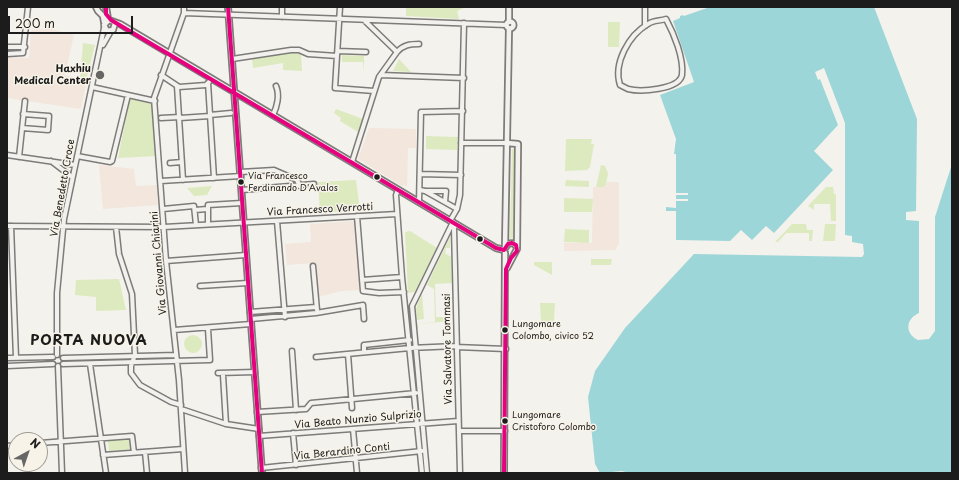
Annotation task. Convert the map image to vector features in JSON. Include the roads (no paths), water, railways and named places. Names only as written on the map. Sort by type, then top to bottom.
[{"type":"street","points":[[7,54],[23,53],[25,47],[28,7]]},
{"type":"street","points":[[96,7],[107,21],[115,23],[211,78],[496,248],[505,250],[513,256]]},
{"type":"street","points":[[106,7],[107,21],[104,28],[107,31],[111,31],[115,28],[115,23]]},
{"type":"street","points":[[184,7],[184,13],[508,25]]},
{"type":"street","points":[[228,7],[262,471]]},
{"type":"street","points":[[282,7],[282,17]]},
{"type":"street","points":[[340,7],[335,88],[374,90]]},
{"type":"street","points":[[504,473],[506,349],[505,250],[508,25],[510,7]]},
{"type":"street","points":[[645,7],[645,26]]},
{"type":"street","name":"Via Giovanni Chiarini","points":[[184,13],[155,93],[155,101],[166,262],[177,361],[185,473]]},
{"type":"street","points":[[364,19],[396,53]]},
{"type":"street","points":[[666,19],[681,60],[682,76],[678,82],[654,91],[628,89],[620,85],[617,76],[626,46],[635,33],[645,26],[654,21],[666,19]]},
{"type":"street","points":[[427,473],[412,310],[414,300],[453,222],[460,195],[464,78],[464,23]]},
{"type":"street","name":"Via Benedetto Croce","points":[[53,364],[55,356],[57,293],[63,225],[104,28]]},
{"type":"street","name":"Via Benedetto Croce","points":[[100,51],[111,31]]},
{"type":"street","points":[[352,162],[374,90],[382,75],[396,53],[407,45],[419,44]]},
{"type":"street","points":[[7,47],[25,47]]},
{"type":"street","points":[[232,59],[286,50],[299,50],[308,54],[366,52]]},
{"type":"street","points":[[161,75],[178,86],[206,85],[208,83]]},
{"type":"street","points":[[382,75],[464,78]]},
{"type":"street","points":[[211,78],[208,83],[214,178]]},
{"type":"street","points":[[92,86],[155,101]]},
{"type":"street","points":[[178,86],[183,180]]},
{"type":"street","points":[[273,115],[276,108],[278,91],[276,86]]},
{"type":"street","points":[[77,156],[110,162],[112,161],[128,94]]},
{"type":"street","points":[[19,157],[25,101]]},
{"type":"street","points":[[419,202],[423,191],[420,174],[421,112],[463,111]]},
{"type":"street","points":[[160,118],[231,113]]},
{"type":"street","points":[[22,128],[48,130],[49,116],[23,114]]},
{"type":"street","points":[[461,142],[518,144],[517,247],[516,253],[506,269]]},
{"type":"street","points":[[7,155],[75,165]]},
{"type":"street","points":[[48,161],[72,177]]},
{"type":"street","points":[[170,163],[182,162]]},
{"type":"street","points":[[161,181],[214,178],[274,170],[297,180],[300,186]]},
{"type":"street","points":[[420,174],[461,175]]},
{"type":"street","points":[[242,190],[314,184]]},
{"type":"street","points":[[398,190],[396,195],[402,277],[422,473]]},
{"type":"street","points":[[423,191],[457,209]]},
{"type":"street","points":[[423,191],[446,191],[445,202]]},
{"type":"street","points":[[208,224],[208,205],[242,203]]},
{"type":"street","points":[[162,209],[192,206],[195,210],[196,225]]},
{"type":"street","points":[[195,210],[207,209]]},
{"type":"street","name":"Via Francesco Verrotti","points":[[9,226],[63,225],[164,227],[397,214]]},
{"type":"street","points":[[357,216],[363,291],[404,292]]},
{"type":"street","points":[[277,221],[285,316]]},
{"type":"street","name":"Via Salvatore Tommasi","points":[[453,222],[460,473]]},
{"type":"street","points":[[9,226],[16,358]]},
{"type":"street","points":[[116,227],[119,254],[132,294],[136,355],[133,362],[132,373],[136,382],[181,407],[226,424],[259,428]]},
{"type":"street","points":[[505,250],[512,243],[517,247]]},
{"type":"street","points":[[166,262],[246,255]]},
{"type":"street","points":[[313,266],[317,310]]},
{"type":"street","points":[[362,280],[402,277]]},
{"type":"street","points":[[200,286],[248,283]]},
{"type":"street","points":[[404,298],[414,300]]},
{"type":"street","points":[[251,319],[285,316],[317,310],[363,305],[364,319]]},
{"type":"street","points":[[250,312],[317,310]]},
{"type":"street","points":[[174,330],[251,324]]},
{"type":"street","points":[[7,366],[53,364],[58,366],[63,364],[210,360],[208,328]]},
{"type":"street","points":[[364,352],[364,345],[415,340]]},
{"type":"street","points":[[316,357],[416,347],[506,349]]},
{"type":"street","points":[[292,351],[296,410]]},
{"type":"street","points":[[348,354],[352,408]]},
{"type":"street","points":[[7,358],[176,355]]},
{"type":"street","points":[[63,358],[63,364]]},
{"type":"street","points":[[90,364],[106,473]]},
{"type":"street","points":[[58,366],[62,473]]},
{"type":"street","points":[[218,373],[254,372]]},
{"type":"street","points":[[223,375],[226,424]]},
{"type":"street","points":[[257,412],[306,409],[311,403],[420,393]]},
{"type":"street","name":"Via Beato Nunzio Sulprizio","points":[[259,436],[458,421]]},
{"type":"street","points":[[353,428],[357,473]]},
{"type":"street","points":[[459,431],[505,431]]},
{"type":"street","points":[[293,433],[296,465]]},
{"type":"street","points":[[48,442],[132,436],[134,453]]},
{"type":"street","points":[[104,455],[183,449]]},
{"type":"street","name":"Via Berardino Conti","points":[[262,471],[296,465],[425,451]]},
{"type":"street","points":[[146,452],[147,473]]},
{"type":"water","points":[[710,7],[874,7],[917,119],[916,211],[906,212],[906,220],[919,221],[919,313],[911,319],[908,326],[911,334],[918,340],[929,339],[935,331],[935,217],[952,164],[952,473],[629,473],[622,471],[600,473],[595,464],[588,397],[595,371],[625,328],[694,254],[862,257],[864,254],[863,244],[852,242],[852,236],[845,235],[845,123],[824,68],[815,72],[818,80],[820,79],[838,125],[814,151],[833,170],[774,233],[766,226],[752,240],[741,230],[730,241],[676,240],[676,211],[666,211],[666,207],[676,208],[676,201],[688,201],[688,199],[676,199],[676,195],[688,195],[688,193],[676,193],[676,154],[674,154],[676,139],[660,95],[694,82],[673,21],[680,18],[680,16]]},
{"type":"place","name":"Haxhiu Medical Center","points":[[100,75]]},
{"type":"place","name":"Via Francesco Ferdinando D'Avalos","points":[[241,182]]},
{"type":"place","name":"Lungomare Colombo, civico 52","points":[[505,330]]},
{"type":"place","name":"Lungomare Cristoforo Colombo","points":[[505,421]]},
{"type":"district","name":"PORTA NUOVA","points":[[89,341]]}]
